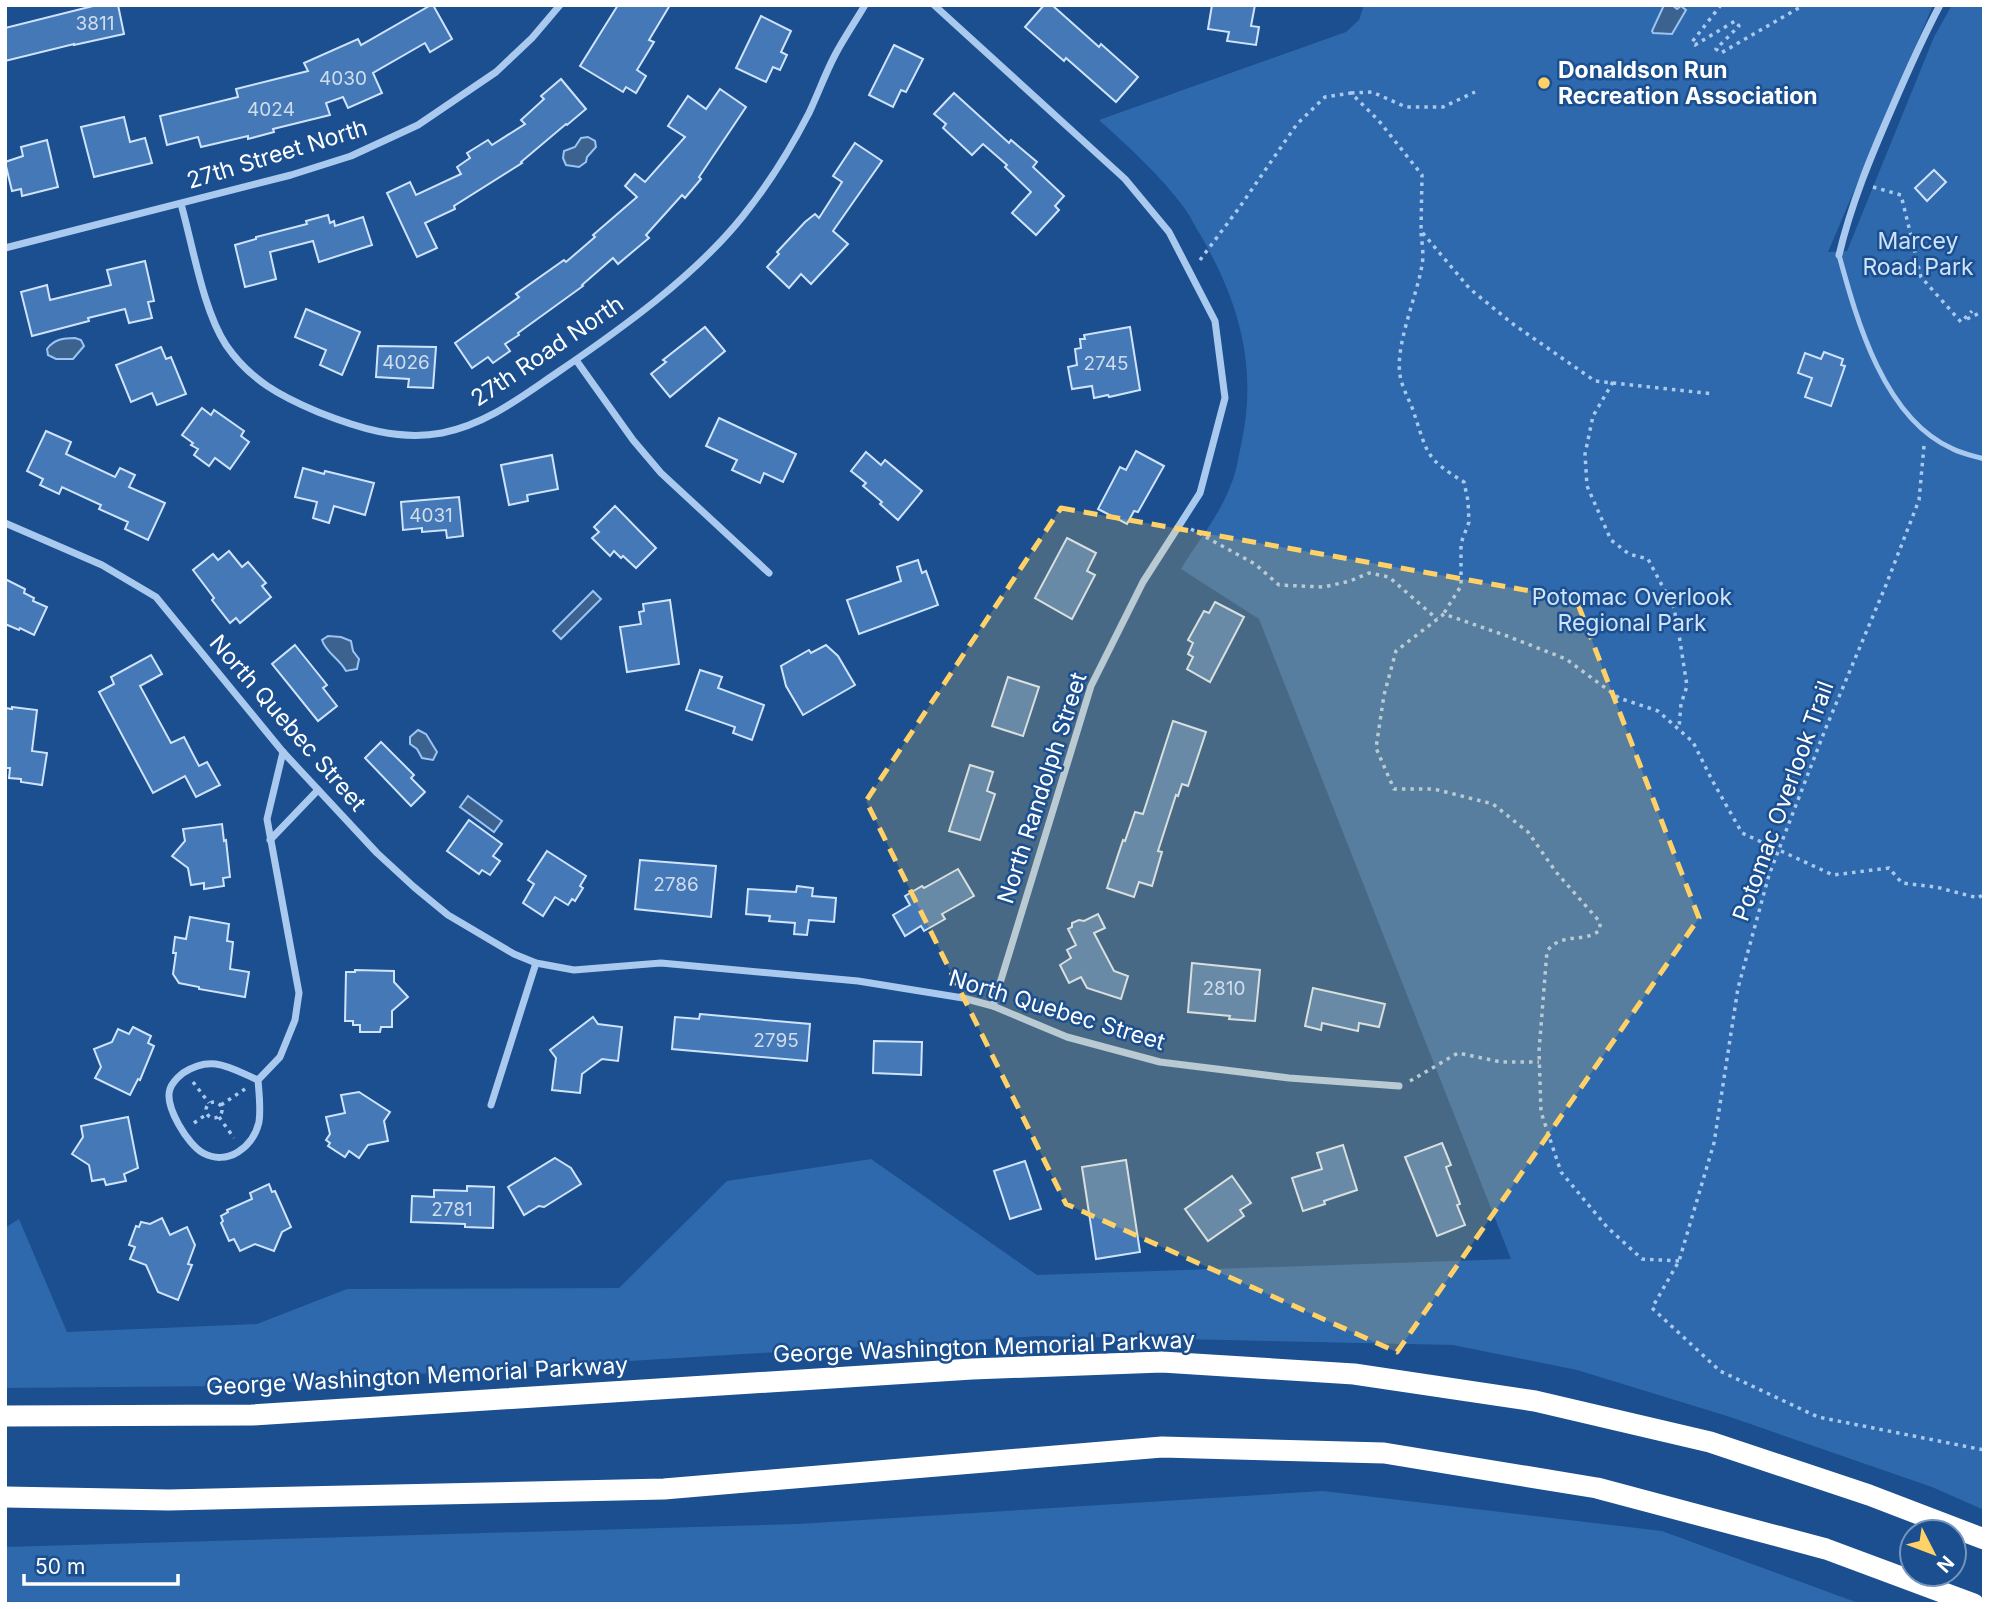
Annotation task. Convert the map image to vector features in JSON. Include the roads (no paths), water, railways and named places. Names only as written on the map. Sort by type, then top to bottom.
[{"type":"highway","name":"George Washington Memorial Parkway","points":[[5,1416],[252,1415],[972,1369],[1162,1362],[1354,1374],[1535,1401],[1710,1442],[1868,1495],[1984,1539]]},
{"type":"highway","points":[[5,1497],[169,1500],[664,1489],[1162,1447],[1384,1453],[1597,1488],[1826,1549],[1974,1604]]},
{"type":"street","name":"27th Street North","points":[[5,248],[292,175],[351,156],[418,125],[496,72],[532,38],[560,5]]},
{"type":"street","name":"27th Road North","points":[[181,204],[216,328],[237,361],[265,386],[295,403],[383,433],[440,433],[469,426],[499,413],[576,360],[655,300],[694,267],[743,216],[769,180],[808,115],[835,55],[865,5]]},
{"type":"street","name":"North Randolph Street","points":[[934,5],[1125,179],[1169,232],[1215,321],[1225,398],[1200,493],[1143,582],[1091,686],[993,1006]]},
{"type":"street","points":[[1839,255],[1847,221],[1861,183],[1940,5]]},
{"type":"street","points":[[576,360],[661,473],[769,573]]},
{"type":"street","name":"North Quebec Street","points":[[5,523],[102,565],[156,597],[283,752],[377,853],[448,915],[514,954],[574,970],[661,963],[858,981],[963,998],[993,1006],[1067,1037],[1160,1062],[1289,1078],[1399,1086]]},
{"type":"street","points":[[258,1080],[224,1066],[208,1063],[193,1066],[178,1077],[170,1089],[169,1103],[178,1124],[194,1146],[203,1153],[218,1158],[231,1156],[243,1149],[259,1123],[258,1080],[280,1057],[295,1020],[299,993],[267,820],[283,752]]},
{"type":"street","points":[[270,840],[318,790]]},
{"type":"street","points":[[491,1105],[536,962]]},
{"type":"lane","points":[[1839,255],[1854,311],[1871,354],[1890,391],[1918,425],[1952,449],[1984,459]]},
{"type":"place","name":"Donaldson Run Recreation Association","points":[[1544,83]]},
{"type":"park label","name":"Marcey Road Park","points":[[1918,254]]},
{"type":"park label","name":"Potomac Overlook Regional Park","points":[[1632,610]]}]
